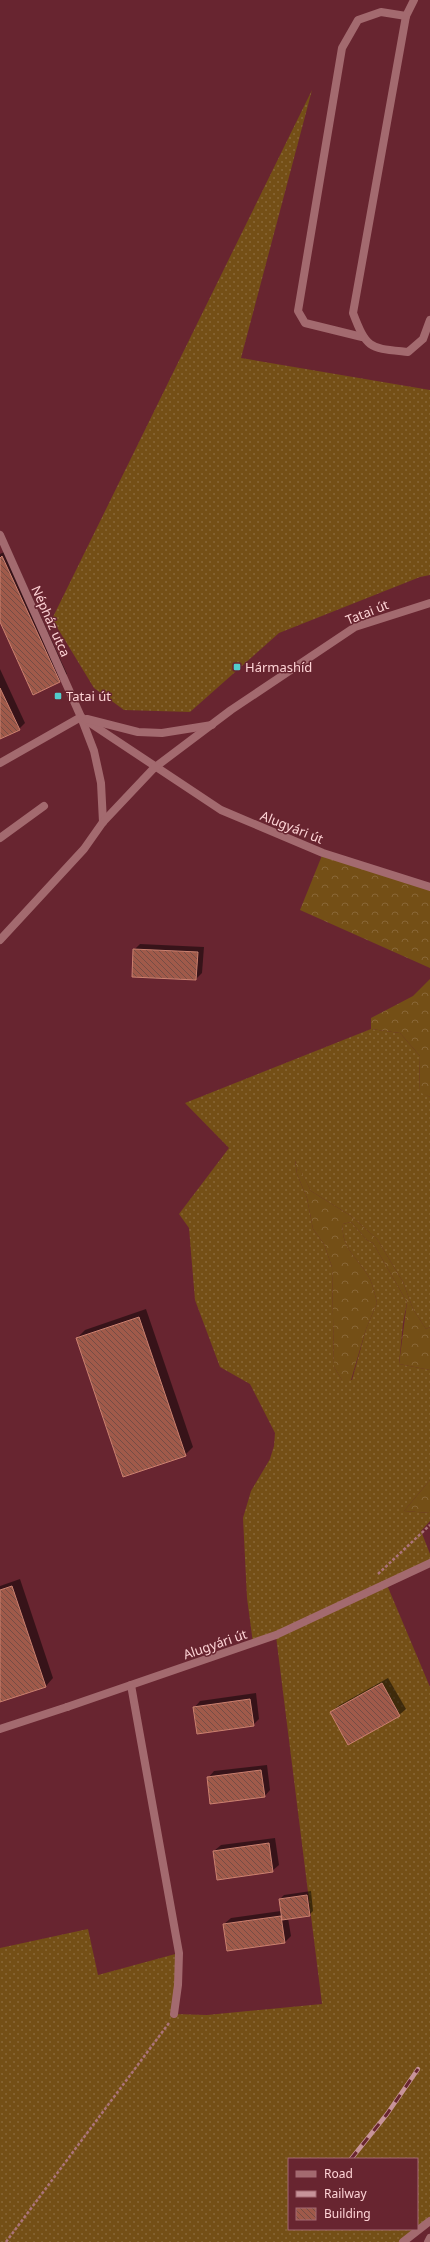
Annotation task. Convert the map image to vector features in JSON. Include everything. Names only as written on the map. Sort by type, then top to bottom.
[{"type":"street","points":[[362,337],[353,313],[406,16],[414,0]]},
{"type":"street","points":[[406,16],[380,12],[358,20],[342,48],[298,311],[305,323],[362,337],[378,349],[408,352],[423,339],[430,320]]},
{"type":"street","name":"Népház utca","points":[[0,535],[81,717],[94,751],[101,783],[103,822]]},
{"type":"street","name":"Tatai út","points":[[0,940],[84,849],[103,822],[154,768],[231,710],[355,627],[430,603]]},
{"type":"street","points":[[0,764],[81,717],[138,732],[162,733],[213,725]]},
{"type":"street","points":[[81,717],[154,768]]},
{"type":"street","name":"Alugyári út","points":[[154,768],[188,787],[221,810],[282,838],[323,853],[430,887]]},
{"type":"street","points":[[0,838],[44,806]]},
{"type":"street","name":"Alugyári út","points":[[0,1729],[131,1686],[276,1635],[372,1592],[430,1563]]},
{"type":"street","points":[[131,1686],[179,1954],[178,1985],[174,2014]]},
{"type":"street","points":[[403,2242],[430,2221]]},
{"type":"street","points":[[428,2242],[430,2238]]},
{"type":"path","points":[[372,1592],[379,1571],[430,1525]]},
{"type":"path","points":[[6,2242],[166,2028],[174,2014]]},
{"type":"green space","points":[[312,90],[241,358],[430,390],[430,575],[420,577],[279,633],[190,712],[124,710],[94,688],[52,619]]},
{"type":"green space","points":[[323,853],[430,887],[430,968],[300,910]]},
{"type":"green space","points":[[430,979],[430,1097],[419,1092],[420,1056],[400,1033],[371,1029],[371,1018],[413,996]]},
{"type":"green space","points":[[371,1029],[400,1033],[420,1056],[419,1091],[430,1097],[430,1327],[426,1329],[413,1309],[403,1282],[377,1239],[351,1216],[311,1191],[295,1160],[297,1174],[307,1198],[313,1229],[324,1244],[332,1267],[334,1367],[342,1380],[352,1380],[366,1329],[377,1303],[370,1279],[348,1247],[345,1240],[343,1224],[351,1222],[367,1240],[373,1243],[407,1302],[403,1323],[399,1364],[430,1370],[430,1480],[404,1511],[430,1513],[430,1521],[421,1531],[430,1554],[430,1563],[387,1585],[430,1687],[430,2221],[403,2242],[0,2242],[0,1948],[88,1929],[98,1975],[179,1953],[174,2014],[207,2015],[322,2004],[276,1636],[253,1643],[247,1598],[243,1518],[251,1491],[270,1459],[274,1446],[275,1433],[250,1384],[220,1367],[195,1300],[189,1228],[179,1214],[229,1148],[185,1103]]},
{"type":"green space","points":[[295,1159],[311,1191],[351,1216],[377,1239],[403,1282],[413,1309],[426,1329],[430,1327],[430,1370],[399,1364],[407,1302],[373,1243],[367,1240],[351,1222],[343,1224],[345,1240],[348,1247],[370,1279],[377,1303],[366,1329],[351,1380],[342,1380],[334,1367],[332,1267],[324,1244],[313,1229],[307,1198],[297,1174]]},
{"type":"green space","points":[[430,1480],[430,1513],[404,1511]]},
{"type":"building","points":[[2,556],[60,682],[33,695],[0,622],[0,558]]},
{"type":"building","points":[[0,688],[20,730],[0,739]]},
{"type":"building","points":[[133,949],[198,952],[196,980],[132,977]]},
{"type":"building","points":[[139,1317],[186,1456],[123,1477],[76,1338]]},
{"type":"building","points":[[12,1586],[46,1687],[0,1702],[0,1590]]},
{"type":"building","points":[[382,1683],[400,1716],[348,1745],[330,1712]]},
{"type":"building","points":[[250,1699],[254,1726],[197,1734],[193,1707]]},
{"type":"building","points":[[261,1770],[265,1797],[210,1804],[207,1777]]},
{"type":"building","points":[[269,1843],[273,1872],[217,1880],[213,1851]]},
{"type":"building","points":[[307,1895],[310,1916],[282,1920],[279,1899]]},
{"type":"building","points":[[281,1916],[285,1943],[227,1951],[223,1924]]},
{"type":"railway","points":[[352,2158],[387,2114],[418,2069]]},
{"type":"place","name":"Hármashíd","points":[[237,667]]},
{"type":"place","name":"Tatai út","points":[[58,696]]}]
